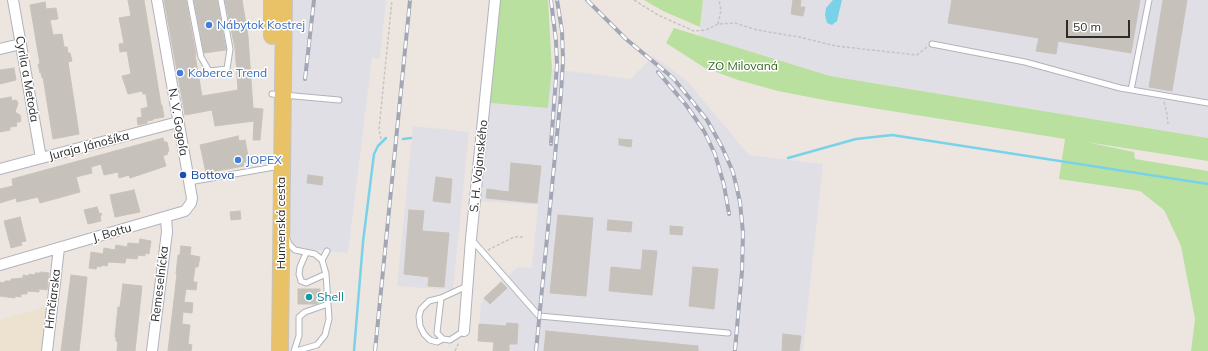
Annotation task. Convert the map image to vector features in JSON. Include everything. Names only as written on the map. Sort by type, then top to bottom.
[{"type":"main road","name":"Humenská cesta","points":[[272,0],[277,94]]},
{"type":"main road","name":"Humenská cesta","points":[[283,349],[276,166],[277,94],[284,0]]},
{"type":"main road","name":"Humenská cesta","points":[[276,166],[281,223],[283,349]]},
{"type":"street","name":"Cyrila a Metoda","points":[[13,0],[41,158]]},
{"type":"street","name":"N. V. Gogoľa","points":[[157,0],[188,177]]},
{"type":"street","name":"S. H. Vajanského","points":[[464,331],[471,239],[495,0]]},
{"type":"street","points":[[0,49],[21,44]]},
{"type":"street","name":"Juraja Jánošíka","points":[[0,169],[178,122]]},
{"type":"street","name":"J. Bottu","points":[[0,265],[185,211],[191,203],[192,198],[188,177]]},
{"type":"street","name":"Remeselnícka","points":[[152,351],[167,232],[166,217]]},
{"type":"street","name":"Hrnčiarska","points":[[47,351],[59,248]]},
{"type":"lane","points":[[190,0],[200,57],[209,71],[227,69],[230,49],[222,0]]},
{"type":"lane","points":[[1131,90],[1149,0]]},
{"type":"lane","points":[[932,44],[1025,62],[1131,90],[1208,104]]},
{"type":"lane","points":[[277,94],[339,100]]},
{"type":"lane","points":[[188,177],[276,166]]},
{"type":"lane","points":[[281,223],[289,244],[295,250],[316,254],[322,260],[326,274],[329,319],[325,335],[317,345],[283,349]]},
{"type":"lane","points":[[471,239],[539,316],[728,332]]},
{"type":"lane","points":[[322,260],[328,251]]},
{"type":"lane","points":[[306,253],[300,267],[299,274],[301,281],[306,282],[326,274]]},
{"type":"lane","points":[[464,331],[450,340],[443,339],[437,342],[430,340],[424,334],[420,326],[419,316],[421,309],[429,301],[441,298],[467,286]]},
{"type":"lane","points":[[441,298],[437,332],[443,339]]},
{"type":"lane","points":[[283,349],[299,336],[299,317],[306,312],[328,304]]},
{"type":"path","points":[[381,139],[379,129],[392,0]]},
{"type":"path","points":[[634,0],[658,15],[694,31],[706,30],[718,24],[735,23],[757,30],[799,37],[836,46],[917,55],[932,44]]},
{"type":"path","points":[[718,24],[721,10],[719,0]]},
{"type":"path","points":[[1163,96],[1165,108],[1168,114],[1168,124]]},
{"type":"path","points":[[483,252],[514,237],[523,237]]},
{"type":"shaded area","points":[[289,0],[386,0],[380,59],[372,58],[348,253],[298,248],[292,242],[285,227]]},
{"type":"shaded area","points":[[703,0],[1208,0],[1208,138],[830,76],[699,36]]},
{"type":"shaded area","points":[[653,56],[687,81],[749,155],[823,164],[803,351],[493,351],[493,342],[478,341],[481,304],[484,298],[518,267],[532,268],[538,205],[480,201],[490,103],[548,108],[552,69],[631,79]]},
{"type":"shaded area","points":[[413,126],[469,132],[453,290],[397,286]]},
{"type":"shaded area","points":[[47,306],[41,351],[0,351],[0,320]]},
{"type":"green space","points":[[500,0],[548,0],[552,69],[548,108],[490,103]]},
{"type":"green space","points":[[644,0],[703,0],[700,27],[663,11]]},
{"type":"green space","name":"ZO Milovaná","points":[[674,28],[830,76],[1208,138],[1208,161],[1086,142],[1134,152],[1135,159],[1208,171],[1208,351],[1191,351],[1195,319],[1181,246],[1164,210],[1140,191],[1059,179],[1065,139],[829,101],[778,91],[738,80],[705,68],[666,43]]},
{"type":"water","points":[[833,0],[842,0],[837,21],[832,25],[827,23],[825,15],[826,8]]},
{"type":"building","points":[[128,0],[144,0],[164,117],[153,119],[147,121],[147,123],[138,125],[137,118],[142,117],[141,109],[148,107],[146,94],[143,94],[142,91],[128,94],[122,76],[131,74],[127,51],[120,52],[119,44],[124,43],[119,18],[131,16]]},
{"type":"building","points":[[164,0],[186,0],[202,96],[238,90],[235,48],[225,0],[242,0],[248,36],[253,108],[263,109],[260,140],[253,140],[254,121],[215,126],[212,110],[185,115]]},
{"type":"building","name":"Nábytok Kostrej","points":[[194,0],[217,0],[226,50],[204,53]]},
{"type":"building","points":[[793,0],[801,0],[800,7],[805,7],[803,16],[791,14]]},
{"type":"building","points":[[952,0],[1140,0],[1131,53],[1058,41],[1056,54],[1036,51],[1039,38],[948,23]]},
{"type":"building","points":[[1163,0],[1187,0],[1172,91],[1149,87]]},
{"type":"building","points":[[45,2],[46,9],[56,8],[58,19],[50,20],[53,35],[62,34],[64,47],[67,47],[68,53],[70,53],[72,61],[68,62],[79,134],[53,139],[43,77],[42,78],[38,64],[40,64],[30,5]]},
{"type":"building","points":[[14,68],[16,80],[0,84],[0,70]]},
{"type":"building","points":[[11,97],[12,101],[16,100],[18,103],[15,112],[20,115],[21,120],[20,122],[16,122],[17,126],[10,127],[10,130],[0,132],[0,99]]},
{"type":"building","points":[[238,136],[239,141],[245,140],[249,161],[243,163],[244,166],[206,173],[200,145]]},
{"type":"building","points":[[163,138],[164,142],[167,142],[169,151],[167,152],[168,154],[163,156],[166,166],[130,178],[129,175],[119,178],[118,172],[104,175],[101,164],[91,167],[92,173],[76,177],[80,192],[40,203],[38,197],[17,202],[16,198],[0,203],[0,189],[13,186],[12,179]]},
{"type":"building","points":[[619,139],[632,140],[631,147],[619,145]]},
{"type":"building","points":[[511,163],[541,166],[537,203],[486,198],[487,189],[509,192]]},
{"type":"building","points":[[308,175],[323,177],[322,185],[307,183]]},
{"type":"building","points":[[436,177],[452,179],[450,203],[433,201]]},
{"type":"building","points":[[134,190],[140,212],[115,217],[110,195]]},
{"type":"building","points":[[97,207],[99,213],[102,214],[100,217],[101,221],[88,224],[84,210]]},
{"type":"building","points":[[409,210],[424,211],[422,231],[449,233],[444,287],[428,286],[429,277],[404,274]]},
{"type":"building","points":[[240,211],[241,219],[231,220],[230,212]]},
{"type":"building","points":[[558,215],[593,218],[586,296],[550,293]]},
{"type":"building","points":[[20,217],[26,241],[21,242],[22,245],[11,248],[4,221]]},
{"type":"building","points":[[608,220],[632,222],[631,232],[607,230]]},
{"type":"building","points":[[670,226],[683,227],[682,235],[670,234]]},
{"type":"building","points":[[140,239],[151,241],[149,254],[145,253],[145,256],[138,255],[137,259],[126,258],[125,263],[108,262],[107,266],[97,266],[96,269],[89,268],[91,252],[103,254],[104,248],[115,250],[116,245],[127,247],[128,243],[139,244]]},
{"type":"building","points":[[181,246],[191,247],[190,255],[200,257],[198,267],[195,267],[193,282],[197,282],[196,290],[186,289],[184,302],[193,303],[192,313],[183,312],[182,324],[190,325],[188,344],[192,345],[191,351],[168,351],[178,255],[180,255]]},
{"type":"building","points":[[643,250],[657,251],[652,295],[609,291],[611,267],[641,270]]},
{"type":"building","points":[[693,267],[718,269],[714,309],[689,306]]},
{"type":"building","points":[[35,273],[49,273],[47,290],[39,289],[39,292],[27,291],[27,294],[21,294],[21,297],[15,296],[15,298],[0,296],[0,282],[4,283],[5,281],[11,281],[11,279],[23,278],[23,275],[35,275]]},
{"type":"building","points":[[71,275],[87,277],[79,351],[61,351]]},
{"type":"building","points":[[501,282],[507,288],[490,304],[484,298]]},
{"type":"building","points":[[123,284],[142,286],[135,351],[117,351],[118,342],[116,341],[115,337],[118,307],[120,307]]},
{"type":"building","name":"Shell","points":[[298,289],[320,289],[320,302],[316,304],[298,304]]},
{"type":"building","points":[[507,323],[518,324],[517,344],[509,344],[509,351],[493,351],[494,342],[478,341],[479,324],[506,326]]},
{"type":"building","points":[[546,331],[698,346],[698,351],[544,351]]},
{"type":"building","points":[[783,334],[801,336],[799,351],[782,351]]},
{"type":"waterway","points":[[788,158],[856,139],[892,135],[1208,184]]},
{"type":"waterway","points":[[354,351],[363,242],[374,154],[378,146],[386,138]]},
{"type":"waterway","points":[[403,139],[411,138]]},
{"type":"railway","points":[[305,79],[314,0]]},
{"type":"railway","points":[[375,351],[410,0]]},
{"type":"railway","points":[[551,0],[556,41],[557,65],[551,144]]},
{"type":"railway","points":[[536,351],[561,94],[563,60],[562,31],[557,0]]},
{"type":"railway","points":[[587,0],[626,39],[673,78],[707,120],[722,147],[733,172],[740,202],[743,233],[742,271],[735,350]]},
{"type":"railway","points":[[658,72],[686,105],[704,131],[715,154],[724,185],[729,214]]},
{"type":"place","name":"Nábytok Kostrej","points":[[209,25]]},
{"type":"place","name":"Koberce Trend","points":[[180,73]]},
{"type":"place","name":"JOPEX","points":[[238,160]]},
{"type":"place","name":"Bottova","points":[[183,175]]},
{"type":"place","name":"Shell","points":[[309,297]]}]
